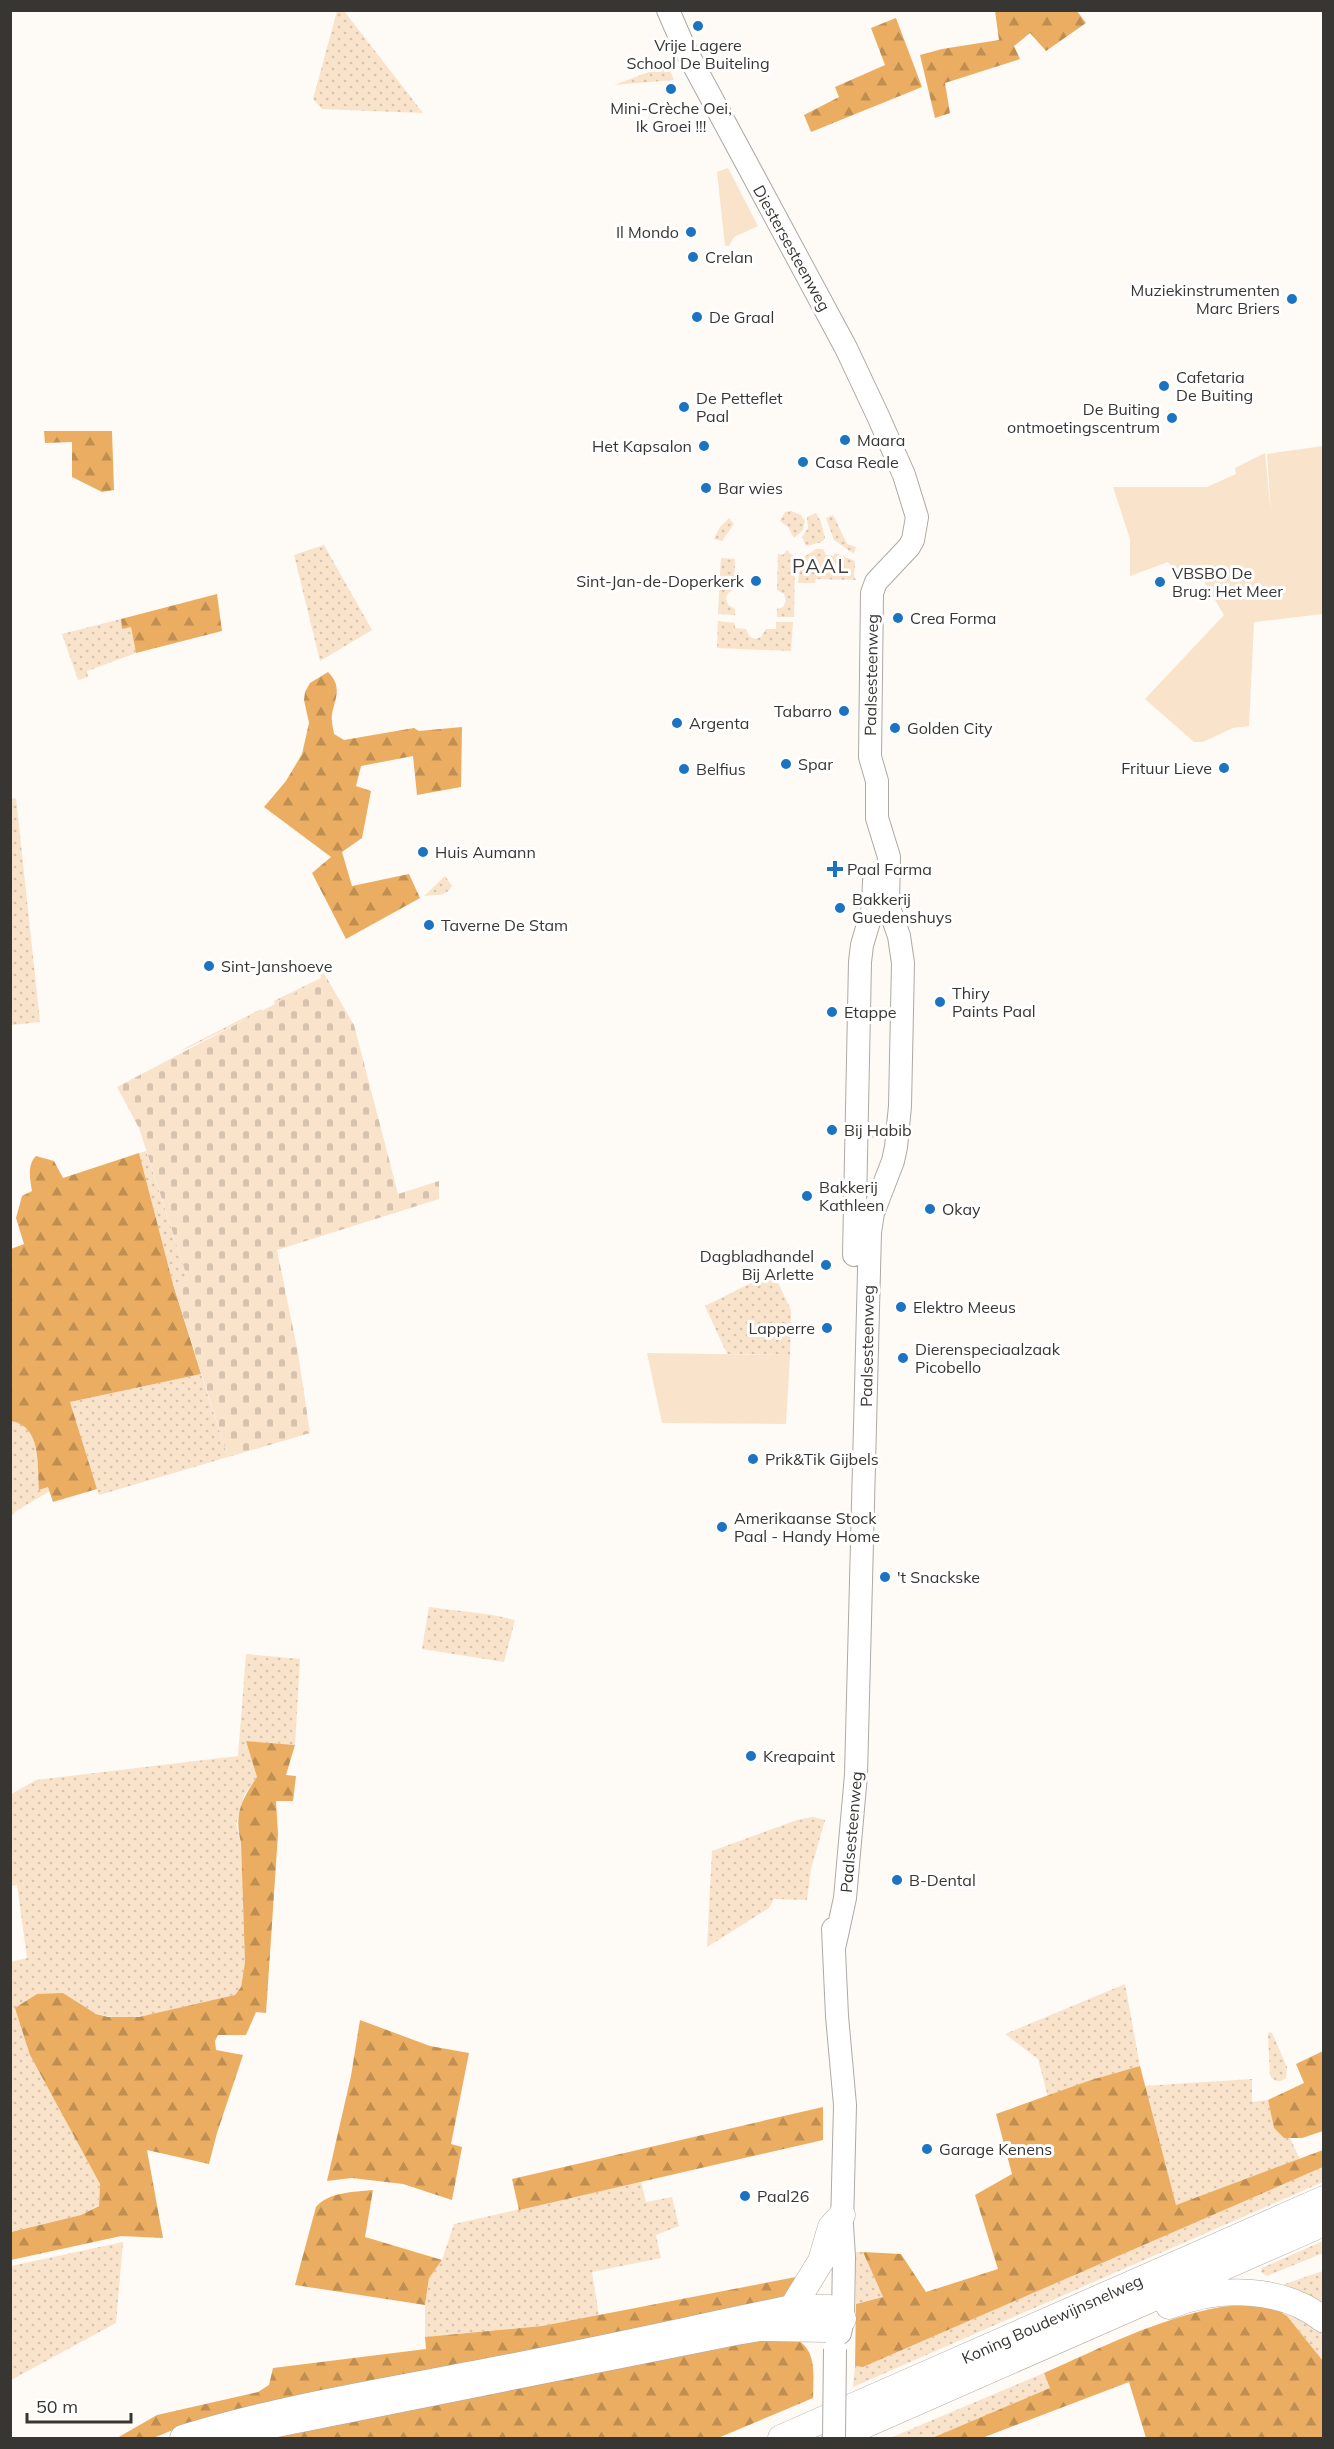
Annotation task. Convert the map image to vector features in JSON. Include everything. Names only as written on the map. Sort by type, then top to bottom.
[{"type":"highway","name":"Koning Boudewijnsnelweg","points":[[781,2439],[1323,2199]]},
{"type":"highway","points":[[792,2308],[821,2261],[831,2227],[842,2220]]},
{"type":"highway","name":"Koning Boudewijnsnelweg","points":[[834,2439],[1323,2223]]},
{"type":"highway","points":[[1041,2348],[1092,2337],[1180,2301],[1209,2295],[1240,2293],[1273,2296],[1298,2304],[1323,2320]]},
{"type":"highway","points":[[183,2439],[223,2426],[315,2405],[576,2355],[792,2308],[834,2326]]},
{"type":"highway","points":[[216,2439],[241,2431],[736,2332],[760,2328],[834,2326]]},
{"type":"main road","name":"Diestersesteenweg","points":[[657,10],[684,47]]},
{"type":"main road","name":"Diestersesteenweg","points":[[668,10],[684,47],[846,348],[904,475],[917,517],[913,540],[876,582],[872,593]]},
{"type":"main road","name":"Paalsesteenweg","points":[[835,1944],[845,1898],[856,1775],[870,1232],[873,1213],[893,1161],[900,1106],[903,963],[899,936],[888,905],[889,857],[877,818],[877,781],[870,757],[872,593]]},
{"type":"main road","name":"Paalsesteenweg","points":[[834,2439],[834,2326],[844,2257],[842,2220],[845,2105],[832,1920],[843,1766],[860,962],[862,945],[873,909],[874,854],[864,820],[862,780],[870,757]]},
{"type":"green space","points":[[337,11],[344,11],[423,113],[322,109],[313,99]]},
{"type":"green space","points":[[995,11],[1077,11],[1086,23],[1046,51],[1030,33],[1014,46],[1020,59],[945,83],[950,113],[935,118],[920,55],[999,40]]},
{"type":"green space","points":[[896,18],[922,87],[811,132],[804,115],[839,97],[835,87],[885,65],[871,28]]},
{"type":"green space","points":[[668,65],[674,80],[614,85]]},
{"type":"green space","points":[[728,168],[758,226],[734,237],[729,246],[725,246],[717,172]]},
{"type":"green space","points":[[44,431],[112,431],[114,490],[102,492],[72,477],[72,442],[45,443]]},
{"type":"green space","points":[[1323,446],[1323,614],[1254,622],[1249,726],[1233,728],[1203,742],[1194,742],[1145,699],[1224,615],[1194,565],[1176,572],[1168,562],[1130,576],[1130,539],[1113,487],[1207,487],[1236,474],[1235,468],[1265,453],[1271,514],[1267,454]]},
{"type":"green space","points":[[791,511],[801,515],[805,521],[803,530],[794,538],[788,527],[780,521],[785,512]]},
{"type":"green space","points":[[816,513],[825,538],[822,542],[806,546],[802,537],[808,528],[807,517]]},
{"type":"green space","points":[[833,515],[847,544],[856,547],[854,554],[834,540],[826,518]]},
{"type":"green space","points":[[729,518],[734,524],[722,541],[714,539],[720,527]]},
{"type":"green space","points":[[324,545],[372,630],[320,661],[294,555]]},
{"type":"green space","points":[[816,549],[823,549],[826,555],[833,556],[835,553],[855,561],[854,577],[856,580],[816,579],[815,583],[798,583],[801,559]]},
{"type":"green space","points":[[787,550],[795,558],[794,617],[777,617],[777,609],[783,607],[786,601],[784,594],[777,590],[778,554],[783,555]]},
{"type":"green space","points":[[721,558],[735,559],[734,589],[728,593],[726,598],[728,605],[735,609],[735,615],[718,614]]},
{"type":"green space","points":[[217,594],[222,631],[136,653],[131,627],[122,629],[121,619]]},
{"type":"green space","points":[[121,619],[122,629],[131,626],[136,653],[87,671],[88,677],[78,680],[62,634]]},
{"type":"green space","points":[[718,621],[735,623],[735,628],[746,629],[749,636],[755,639],[761,637],[766,629],[776,629],[776,622],[793,622],[791,651],[717,648]]},
{"type":"green space","points":[[328,672],[336,687],[332,717],[334,734],[344,740],[414,728],[419,731],[462,727],[461,787],[417,795],[413,756],[361,766],[356,786],[371,791],[362,838],[342,852],[352,886],[409,874],[420,898],[346,939],[312,873],[331,857],[264,807],[286,781],[302,754],[309,723],[304,700],[305,692],[310,683]]},
{"type":"green space","points":[[16,798],[40,1022],[11,1025],[10,799]]},
{"type":"green space","points":[[445,876],[452,886],[449,890],[440,895],[424,896]]},
{"type":"green space","points":[[322,969],[326,977],[275,1004],[274,1001],[321,978],[319,971]]},
{"type":"green space","points":[[326,977],[354,1025],[398,1194],[439,1181],[439,1199],[277,1250],[298,1353],[310,1433],[228,1457],[173,1284],[188,1280],[139,1128],[117,1087]]},
{"type":"green space","points":[[261,1009],[262,1011],[180,1052],[187,1047]]},
{"type":"green space","points":[[861,1125],[894,1126],[886,1136],[876,1139],[867,1135]]},
{"type":"green space","points":[[146,1151],[188,1280],[173,1284],[139,1153]]},
{"type":"green space","points":[[139,1153],[173,1284],[201,1374],[70,1402],[97,1489],[53,1502],[48,1487],[39,1490],[36,1448],[33,1438],[21,1424],[11,1421],[11,1249],[24,1244],[16,1218],[22,1196],[32,1191],[30,1168],[36,1156],[54,1161],[63,1178]]},
{"type":"green space","points":[[773,1272],[791,1310],[790,1355],[727,1354],[705,1306]]},
{"type":"green space","points":[[647,1353],[790,1355],[786,1424],[662,1423]]},
{"type":"green space","points":[[201,1374],[228,1457],[99,1495],[70,1402]]},
{"type":"green space","points":[[11,1421],[21,1424],[33,1438],[36,1448],[39,1490],[48,1487],[50,1491],[16,1511],[11,1517]]},
{"type":"green space","points":[[429,1607],[515,1620],[504,1662],[422,1649]]},
{"type":"green space","points":[[246,1654],[300,1659],[295,1745],[246,1741],[257,1777],[244,1795],[236,1824],[241,1843],[245,1962],[241,1987],[235,1995],[166,2012],[129,2017],[98,2014],[62,1993],[30,2055],[100,2184],[99,2205],[81,2215],[11,2232],[11,1962],[27,1958],[17,1885],[11,1886],[10,1795],[36,1780],[238,1756]]},
{"type":"green space","points":[[246,1741],[295,1745],[286,1775],[296,1776],[293,1801],[276,1801],[278,1834],[266,2013],[256,2012],[246,2035],[218,2035],[215,2041],[216,2050],[243,2055],[209,2164],[147,2150],[163,2238],[121,2236],[11,2260],[11,2232],[81,2215],[99,2206],[100,2184],[30,2055],[15,2008],[37,1994],[63,1993],[96,2014],[108,2017],[139,2017],[235,1995],[241,1987],[245,1962],[241,1843],[238,1824],[240,1808],[257,1777]]},
{"type":"green space","points":[[813,1817],[825,1820],[811,1869],[807,1900],[774,1899],[769,1908],[707,1947],[712,1851],[797,1820]]},
{"type":"green space","points":[[1125,1984],[1140,2066],[1091,2080],[1048,2097],[1038,2059],[1005,2034]]},
{"type":"green space","points":[[360,2020],[430,2046],[469,2053],[451,2144],[462,2147],[452,2200],[403,2184],[352,2178],[327,2181],[351,2076]]},
{"type":"green space","points":[[1269,2032],[1272,2033],[1287,2067],[1286,2078],[1282,2081],[1275,2080],[1270,2075]]},
{"type":"green space","points":[[1323,2051],[1323,2131],[1302,2138],[1284,2138],[1274,2128],[1268,2100],[1304,2083],[1296,2064]]},
{"type":"green space","points":[[1140,2066],[1176,2205],[1323,2150],[1323,2167],[863,2367],[855,2366],[856,2304],[883,2297],[863,2252],[901,2254],[926,2292],[998,2269],[975,2195],[1012,2174],[996,2114],[1091,2080]]},
{"type":"green space","points":[[1252,2079],[1252,2102],[1268,2100],[1274,2128],[1284,2138],[1290,2138],[1300,2159],[1176,2205],[1144,2086]]},
{"type":"green space","points":[[823,2107],[823,2140],[519,2210],[512,2179]]},
{"type":"green space","points":[[1323,2167],[1323,2182],[853,2387],[855,2366],[863,2367]]},
{"type":"green space","points":[[641,2182],[646,2202],[672,2197],[679,2226],[656,2235],[661,2258],[592,2272],[599,2316],[542,2326],[425,2337],[425,2305],[429,2278],[442,2260],[454,2224]]},
{"type":"green space","points":[[373,2190],[365,2237],[442,2260],[429,2278],[425,2305],[295,2285],[316,2207],[334,2196]]},
{"type":"green space","points":[[1323,2241],[1323,2253],[1267,2276],[1261,2272],[1262,2268]]},
{"type":"green space","points":[[123,2242],[116,2323],[11,2380],[11,2266]]},
{"type":"green space","points":[[856,2252],[863,2252],[883,2297],[856,2304]]},
{"type":"green space","points":[[1323,2271],[1323,2313],[1276,2287]]},
{"type":"green space","points":[[796,2277],[796,2286],[789,2297],[188,2424],[153,2438],[117,2438],[157,2415],[258,2392],[269,2385],[273,2368],[426,2349],[425,2337],[542,2326]]},
{"type":"green space","points":[[1226,2306],[1274,2308],[1287,2316],[1323,2361],[1323,2438],[1146,2438],[1129,2382],[982,2438],[932,2438],[1050,2388],[1044,2373],[1153,2326],[1175,2318]]},
{"type":"green space","points":[[1274,2308],[1297,2314],[1323,2332],[1323,2361],[1287,2316]]},
{"type":"green space","points":[[795,2338],[808,2350],[811,2357],[813,2398],[718,2438],[266,2438],[743,2343],[748,2339]]},
{"type":"green space","points":[[1044,2373],[1051,2388],[932,2438],[890,2438]]},
{"type":"place","name":"Vrije Lagere School De Buiteling","points":[[698,26]]},
{"type":"place","name":"Mini-Crèche Oei, Ik Groei !!!","points":[[671,89]]},
{"type":"place","name":"Il Mondo","points":[[691,232]]},
{"type":"place","name":"Crelan","points":[[693,257]]},
{"type":"place","name":"Muziekinstrumenten Marc Briers","points":[[1292,299]]},
{"type":"place","name":"De Graal","points":[[697,317]]},
{"type":"place","name":"Cafetaria De Buiting","points":[[1164,386]]},
{"type":"place","name":"De Petteflet Paal","points":[[684,407]]},
{"type":"place","name":"De Buiting ontmoetingscentrum","points":[[1172,418]]},
{"type":"place","name":"Maara","points":[[845,440]]},
{"type":"place","name":"Het Kapsalon","points":[[704,446]]},
{"type":"place","name":"Casa Reale","points":[[803,462]]},
{"type":"place","name":"Bar wies","points":[[706,488]]},
{"type":"place","name":"Sint-Jan-de-Doperkerk","points":[[756,581]]},
{"type":"place","name":"VBSBO De Brug: Het Meer","points":[[1160,582]]},
{"type":"place","name":"Crea Forma","points":[[898,618]]},
{"type":"place","name":"Tabarro","points":[[844,711]]},
{"type":"place","name":"Argenta","points":[[677,723]]},
{"type":"place","name":"Golden City","points":[[895,728]]},
{"type":"place","name":"Spar","points":[[786,764]]},
{"type":"place","name":"Frituur Lieve","points":[[1224,768]]},
{"type":"place","name":"Belfius","points":[[684,769]]},
{"type":"place","name":"Huis Aumann","points":[[423,852]]},
{"type":"place","name":"Paal Farma","points":[[835,869]]},
{"type":"place","name":"Bakkerij Guedenshuys","points":[[840,908]]},
{"type":"place","name":"Taverne De Stam","points":[[429,925]]},
{"type":"place","name":"Sint-Janshoeve","points":[[209,966]]},
{"type":"place","name":"Thiry Paints Paal","points":[[940,1002]]},
{"type":"place","name":"Etappe","points":[[832,1012]]},
{"type":"place","name":"Bij Habib","points":[[832,1130]]},
{"type":"place","name":"Bakkerij Kathleen","points":[[807,1196]]},
{"type":"place","name":"Okay","points":[[930,1209]]},
{"type":"place","name":"Dagbladhandel Bij Arlette","points":[[826,1265]]},
{"type":"place","name":"Elektro Meeus","points":[[901,1307]]},
{"type":"place","name":"Lapperre","points":[[827,1328]]},
{"type":"place","name":"Dierenspeciaalzaak Picobello","points":[[903,1358]]},
{"type":"place","name":"Prik&Tik Gijbels","points":[[753,1459]]},
{"type":"place","name":"Amerikaanse Stock Paal - Handy Home","points":[[722,1527]]},
{"type":"place","name":"'t Snackske","points":[[885,1577]]},
{"type":"place","name":"Kreapaint","points":[[751,1756]]},
{"type":"place","name":"B-Dental","points":[[897,1880]]},
{"type":"place","name":"Garage Kenens","points":[[927,2149]]},
{"type":"place","name":"Paal26","points":[[745,2196]]},
{"type":"district","name":"PAAL","points":[[821,566]]}]
